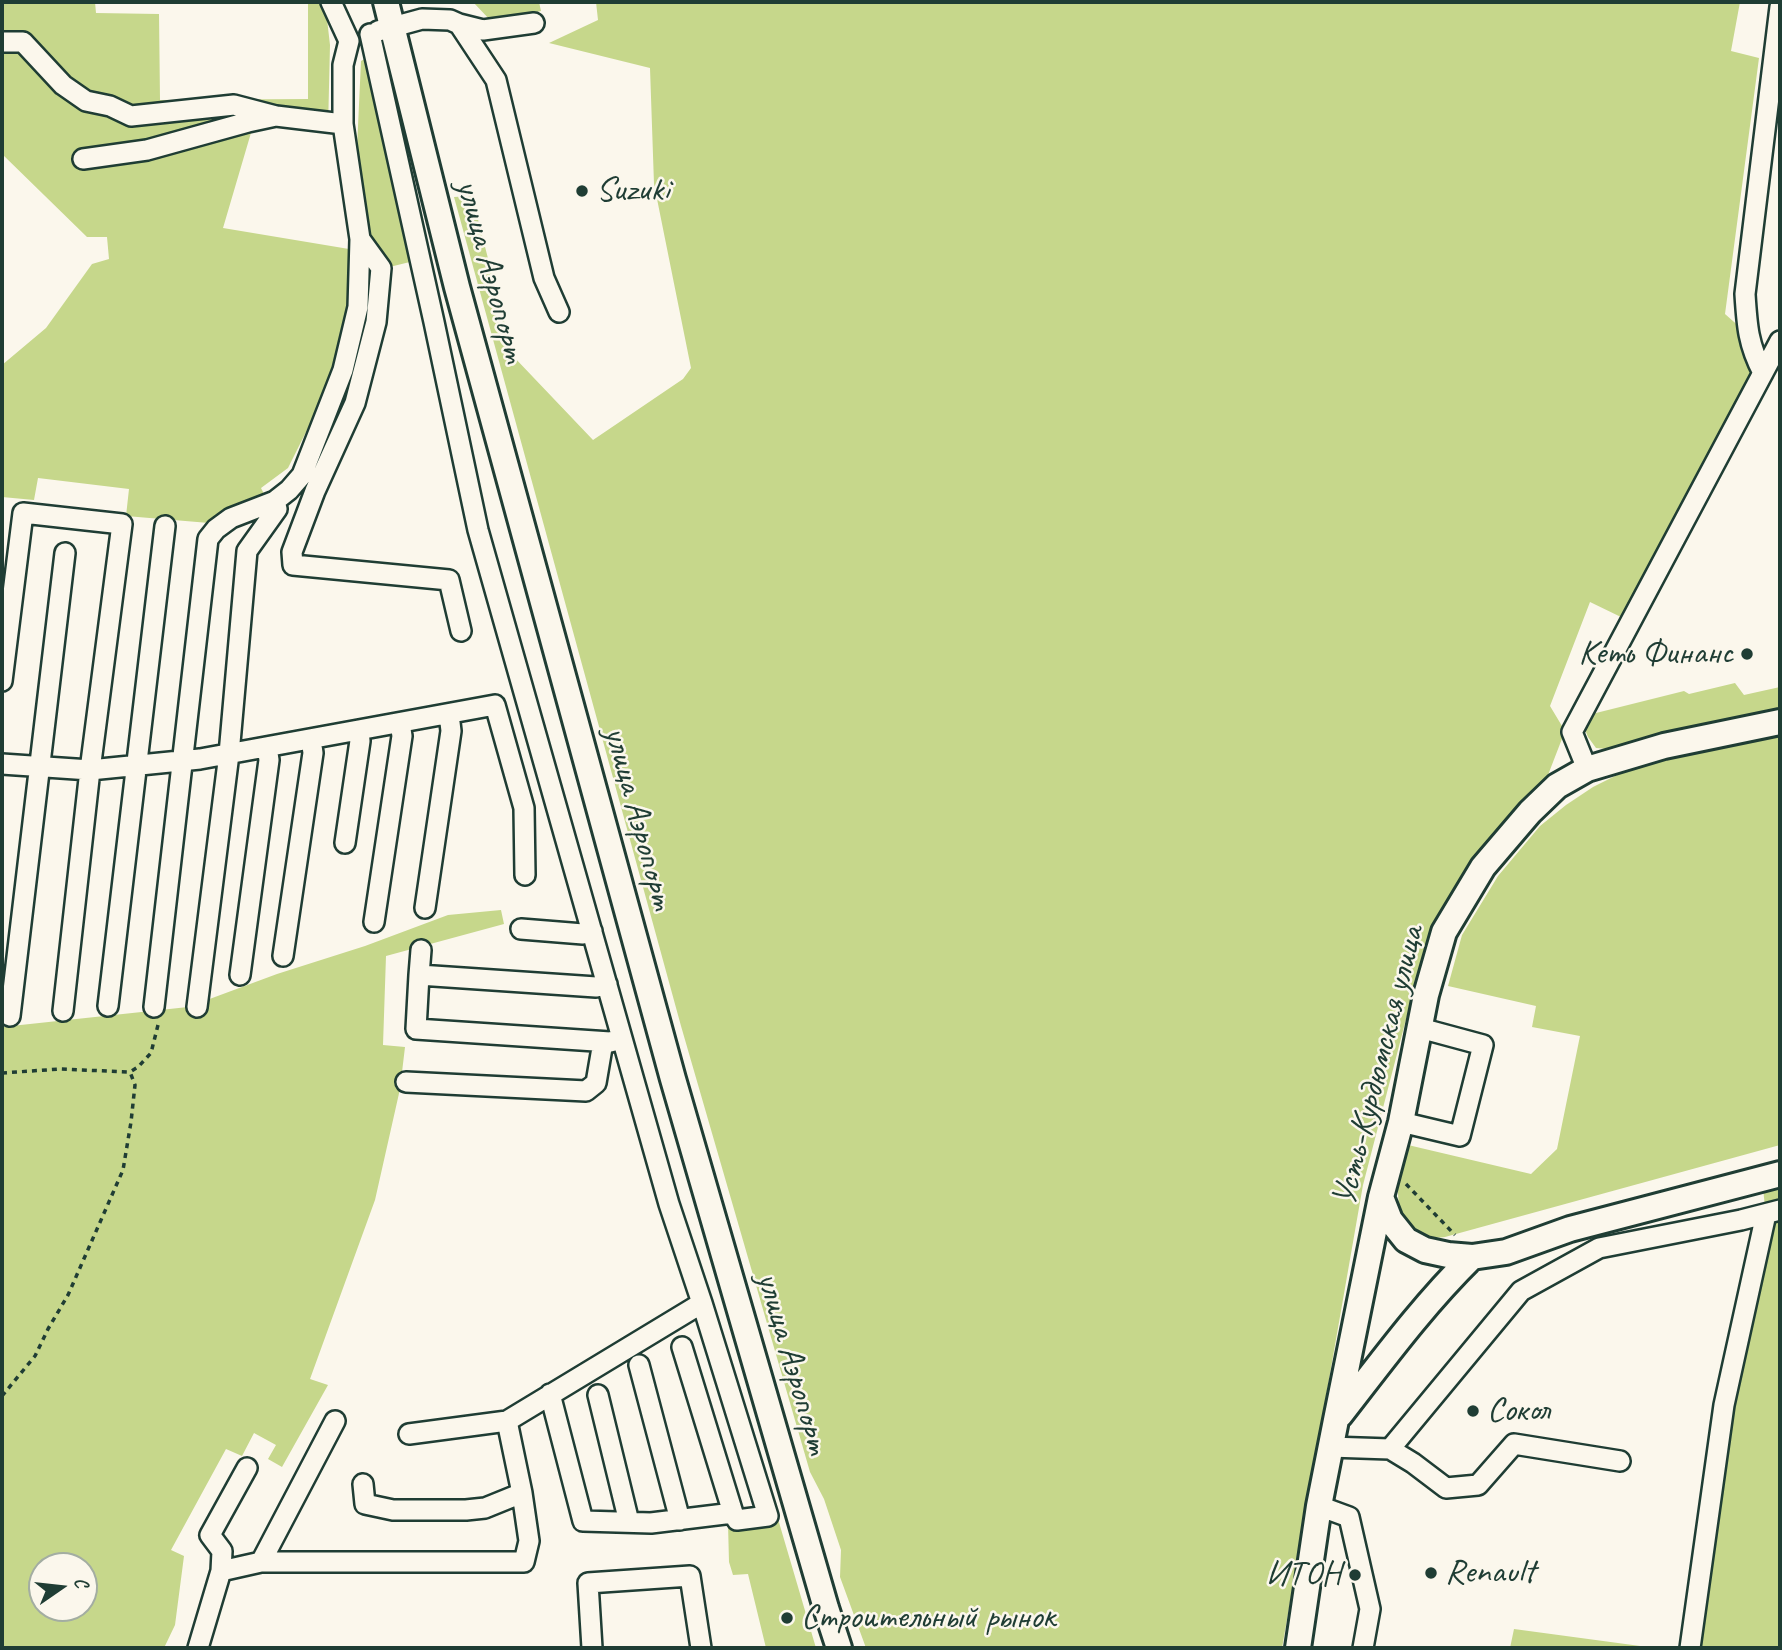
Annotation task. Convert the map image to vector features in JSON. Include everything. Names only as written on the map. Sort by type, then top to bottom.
[{"type":"main road","name":"улица Аэропорт","points":[[386,2],[381,30],[457,287],[670,1066],[839,1648]]},
{"type":"main road","name":"Усть-Курдюмская улица","points":[[1298,1648],[1330,1447],[1389,1190],[1426,996],[1444,932],[1483,867],[1530,812],[1557,786],[1587,769],[1664,746],[1780,722]]},
{"type":"main road","points":[[1389,1190],[1390,1220],[1406,1240],[1425,1250],[1472,1257],[1506,1252],[1570,1229],[1780,1174]]},
{"type":"main road","name":"Усть-Курдюмская улица","points":[[1336,1420],[1449,1280],[1472,1257]]},
{"type":"street","points":[[159,1013],[208,538],[231,518],[275,501],[302,475],[343,370],[358,307],[360,239],[343,124],[343,65],[349,41],[331,2]]},
{"type":"street","points":[[1763,373],[1753,354],[1747,331],[1745,294],[1780,6]]},
{"type":"street","points":[[349,41],[422,19],[450,20],[483,30],[534,23]]},
{"type":"street","points":[[459,24],[496,80],[544,278],[559,312]]},
{"type":"street","points":[[381,30],[434,322],[478,530],[669,1204],[768,1516],[737,1520],[733,1513],[682,1347]]},
{"type":"street","points":[[2,41],[23,42],[62,85],[86,101],[110,106],[131,116],[234,104],[276,116],[343,124]]},
{"type":"street","points":[[83,159],[147,150],[276,116]]},
{"type":"street","points":[[360,239],[382,268],[376,322],[355,403],[315,491],[292,552],[293,565],[449,580],[461,631]]},
{"type":"street","points":[[1587,769],[1572,732],[1780,341]]},
{"type":"street","points":[[197,1007],[229,754],[247,551],[277,509],[275,501]]},
{"type":"street","points":[[2,681],[23,513],[122,524],[90,770],[63,1011]]},
{"type":"street","points":[[108,1006],[165,526]]},
{"type":"street","points":[[10,1016],[65,553]]},
{"type":"street","points":[[2,764],[90,770],[200,759],[495,705],[524,808],[525,876]]},
{"type":"street","points":[[425,908],[452,731],[449,714]]},
{"type":"street","points":[[374,922],[402,736],[400,723]]},
{"type":"street","points":[[345,843],[360,741],[359,730]]},
{"type":"street","points":[[283,956],[313,753],[311,739]]},
{"type":"street","points":[[240,975],[269,760],[267,747]]},
{"type":"street","points":[[521,929],[583,934],[592,931]]},
{"type":"street","points":[[421,950],[416,1030],[603,1042],[622,1039]]},
{"type":"street","points":[[419,975],[596,987],[607,984]]},
{"type":"street","points":[[1401,1122],[1460,1136],[1483,1045],[1420,1028]]},
{"type":"street","points":[[406,1082],[586,1091],[596,1083],[603,1042]]},
{"type":"street","points":[[1390,1449],[1521,1291],[1599,1248],[1773,1212],[1724,1405],[1690,1648]]},
{"type":"street","points":[[409,1434],[507,1421],[702,1303]]},
{"type":"street","points":[[639,1365],[680,1520]]},
{"type":"street","points":[[550,1394],[583,1521],[651,1524],[733,1513]]},
{"type":"street","points":[[598,1395],[629,1522]]},
{"type":"street","points":[[261,1563],[335,1421]]},
{"type":"street","points":[[220,1571],[261,1563],[524,1563],[529,1541],[507,1421]]},
{"type":"street","points":[[1330,1447],[1390,1449],[1446,1488],[1478,1485],[1514,1444],[1620,1461]]},
{"type":"street","points":[[198,1648],[220,1571],[222,1551],[210,1535],[247,1468]]},
{"type":"street","points":[[363,1484],[365,1504],[393,1510],[485,1508],[522,1493]]},
{"type":"street","points":[[1320,1506],[1349,1517],[1370,1609],[1363,1648]]},
{"type":"street","points":[[593,1648],[588,1583],[690,1576],[701,1648]]},
{"type":"path","points":[[2,1073],[60,1069],[130,1072],[151,1053],[159,1013]]},
{"type":"path","points":[[2,1396],[35,1356],[68,1295],[123,1170],[135,1085],[130,1072]]},
{"type":"path","points":[[1389,1190],[1407,1184],[1455,1235]]},
{"type":"green space","points":[[2,2],[95,2],[96,13],[159,14],[160,100],[308,99],[308,2],[325,2],[330,45],[328,129],[267,124],[253,126],[223,228],[349,249],[350,308],[338,368],[288,468],[261,488],[265,496],[209,523],[126,516],[129,489],[38,478],[34,500],[2,497],[2,365],[46,328],[92,264],[109,259],[107,237],[87,237],[2,154]]},
{"type":"green space","points":[[473,2],[539,2],[541,11],[491,21]]},
{"type":"green space","points":[[596,2],[1740,2],[1731,51],[1759,58],[1725,314],[1742,329],[1753,381],[1623,618],[1590,602],[1550,706],[1565,731],[1548,775],[1522,800],[1475,858],[1434,924],[1363,1185],[1282,1648],[866,1648],[840,1577],[841,1550],[824,1499],[810,1472],[681,1026],[454,197],[472,196],[513,356],[593,440],[683,379],[691,368],[654,184],[650,68],[549,43],[598,20]]},
{"type":"green space","points":[[370,56],[414,261],[369,272],[366,207],[357,148],[361,61]]},
{"type":"green space","points":[[1735,683],[1744,695],[1780,687],[1780,711],[1607,749],[1596,748],[1584,727],[1588,715],[1684,691],[1689,694]]},
{"type":"green space","points":[[1780,731],[1780,1145],[1445,1237],[1434,1238],[1416,1233],[1401,1214],[1397,1186],[1408,1145],[1531,1174],[1557,1149],[1580,1036],[1532,1027],[1536,1006],[1448,986],[1462,935],[1498,876],[1540,826],[1593,787],[1627,770]]},
{"type":"green space","points":[[501,910],[504,924],[386,956],[383,1045],[405,1047],[400,1089],[375,1200],[310,1379],[328,1385],[282,1467],[268,1459],[276,1445],[254,1433],[242,1456],[226,1449],[171,1550],[184,1556],[175,1625],[164,1648],[2,1648],[2,1027],[188,1007],[277,974],[365,946],[448,915]]},
{"type":"green space","points":[[1780,1184],[1780,1648],[1695,1648],[1737,1374],[1767,1226],[1763,1188]]},
{"type":"green space","points":[[778,1519],[816,1648],[766,1648],[748,1574],[733,1575],[729,1562],[728,1524]]},
{"type":"green space","points":[[1514,1629],[1655,1648],[1510,1648]]},
{"type":"place","name":"Suzuki","points":[[582,191]]},
{"type":"place","name":"Кеть Финанс","points":[[1747,654]]},
{"type":"place","name":"Сокол","points":[[1473,1411]]},
{"type":"place","name":"Renault","points":[[1431,1573]]},
{"type":"place","name":"ИТОН","points":[[1355,1575]]},
{"type":"place","name":"Строительный рынок","points":[[787,1618]]}]
